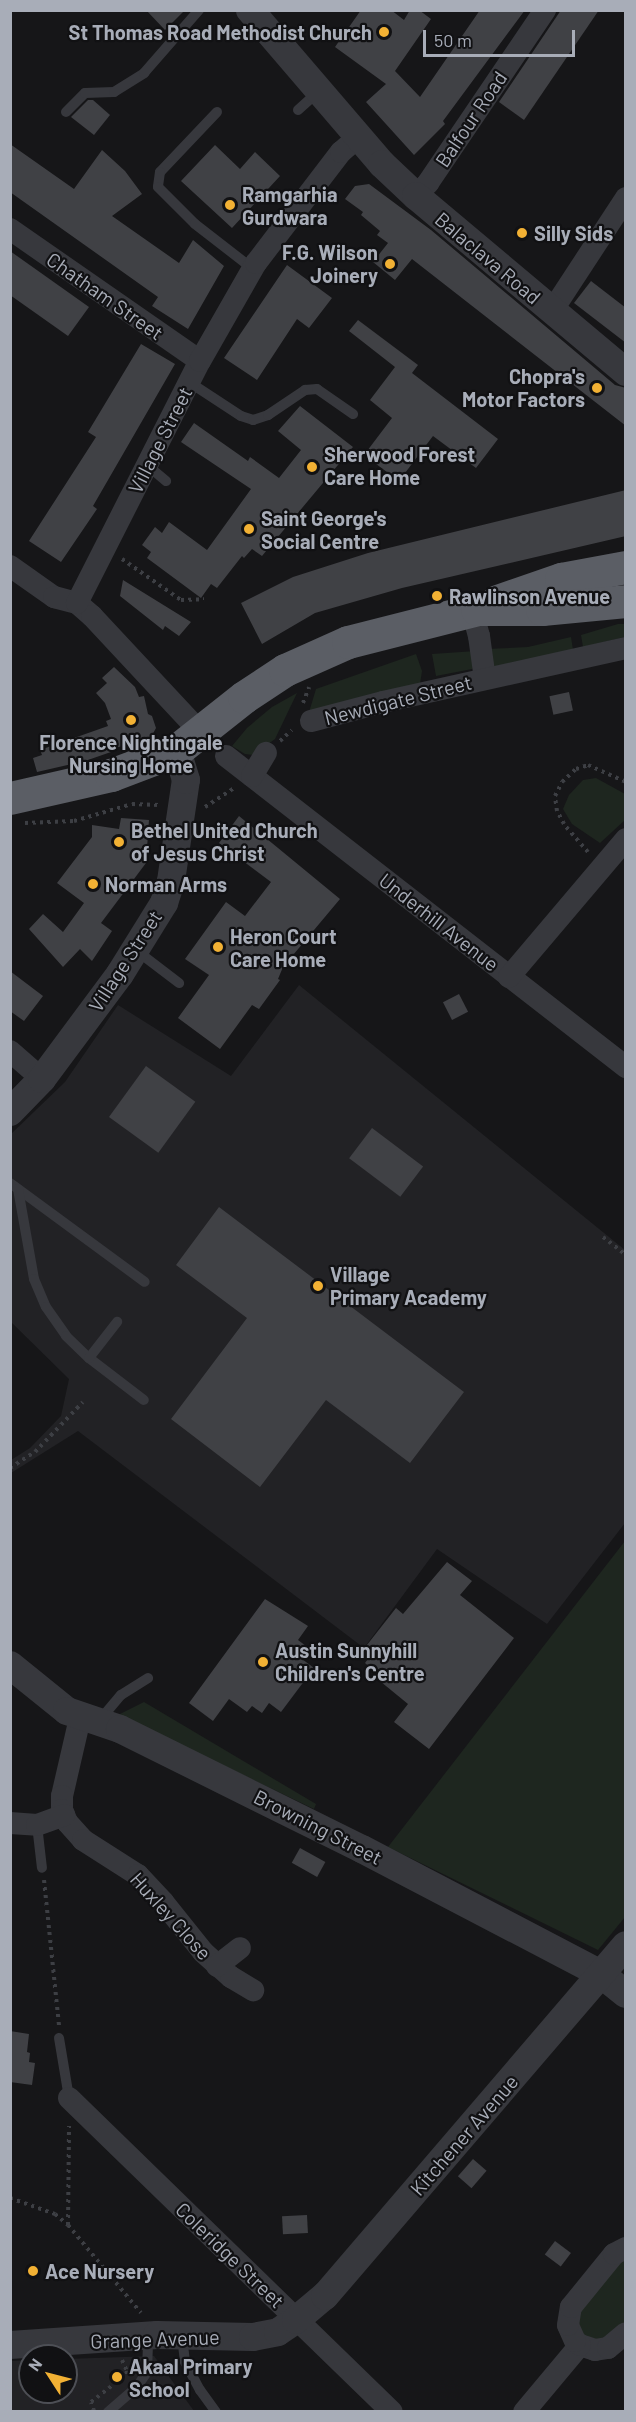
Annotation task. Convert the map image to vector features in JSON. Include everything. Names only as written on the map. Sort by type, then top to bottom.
[{"type":"highway","points":[[16,811],[189,742],[244,697],[285,670],[312,656],[378,633],[474,610],[561,579],[626,567]]},
{"type":"highway","points":[[474,610],[542,609],[626,601]]},
{"type":"street","name":"Balaclava Road","points":[[250,10],[358,137],[416,196],[626,372]]},
{"type":"street","name":"Balfour Road","points":[[416,196],[428,183],[545,10]]},
{"type":"street","name":"Village Street","points":[[10,1112],[42,1079],[136,950],[164,903],[171,881],[186,780],[189,742],[77,603],[200,361],[253,269],[341,152],[358,137]]},
{"type":"street","points":[[552,311],[626,198]]},
{"type":"street","name":"Chatham Street","points":[[10,230],[200,361]]},
{"type":"street","points":[[10,566],[54,597],[77,603]]},
{"type":"street","name":"Newdigate Street","points":[[474,610],[485,678]]},
{"type":"street","name":"Newdigate Street","points":[[311,721],[485,678],[626,648]]},
{"type":"street","points":[[252,776],[266,753]]},
{"type":"street","name":"Underhill Avenue","points":[[226,756],[626,1067]]},
{"type":"street","points":[[509,977],[601,865],[626,839]]},
{"type":"street","points":[[10,1051],[42,1079]]},
{"type":"street","name":"Browning Street","points":[[10,1665],[67,1711],[362,1849],[602,1974],[626,1994]]},
{"type":"street","points":[[10,1823],[37,1825],[64,1815],[62,1796],[90,1720]]},
{"type":"street","name":"Huxley Close","points":[[64,1815],[82,1840],[126,1866],[145,1881],[195,1945],[218,1966],[253,1990]]},
{"type":"street","name":"Kitchener Avenue","points":[[297,2320],[325,2296],[626,1945]]},
{"type":"street","name":"Huxley Close","points":[[218,1966],[240,1948]]},
{"type":"street","name":"Coleridge Street","points":[[69,2098],[392,2412]]},
{"type":"street","points":[[626,2248],[614,2254],[571,2307],[568,2315],[569,2331],[580,2345],[595,2350],[608,2348],[626,2333]]},
{"type":"street","name":"Grange Avenue","points":[[10,2345],[162,2336],[253,2337],[278,2332],[297,2320]]},
{"type":"street","points":[[524,2412],[580,2345]]},
{"type":"lane","points":[[66,112],[85,93],[114,92],[144,73],[199,10]]},
{"type":"lane","points":[[298,110],[319,91]]},
{"type":"lane","points":[[217,112],[160,172],[158,187],[195,224],[253,269]]},
{"type":"lane","points":[[189,382],[241,416],[253,420],[268,415],[305,390],[316,389],[352,414]]},
{"type":"lane","points":[[146,465],[166,481]]},
{"type":"lane","points":[[136,950],[179,983]]},
{"type":"lane","points":[[14,1186],[145,1282]]},
{"type":"lane","points":[[14,1186],[38,1288],[46,1307],[66,1336],[89,1358],[144,1400]]},
{"type":"lane","points":[[89,1358],[117,1322]]},
{"type":"lane","points":[[90,1720],[121,1695],[148,1678]]},
{"type":"lane","points":[[37,1825],[42,1868]]},
{"type":"lane","points":[[59,2038],[69,2098]]},
{"type":"lane","points":[[108,2412],[136,2388],[147,2372],[162,2336],[185,2362],[216,2412]]},
{"type":"path","points":[[106,549],[181,600],[204,599]]},
{"type":"path","points":[[601,865],[564,824],[557,811],[555,796],[562,782],[576,769],[588,765],[626,782]]},
{"type":"path","points":[[16,811],[74,821],[132,804],[205,808],[252,776]]},
{"type":"path","points":[[603,1237],[626,1255]]},
{"type":"path","points":[[10,1468],[35,1452],[83,1402]]},
{"type":"path","points":[[42,1868],[59,2038]]},
{"type":"path","points":[[68,2225],[69,2098]]},
{"type":"path","points":[[10,2198],[55,2214],[68,2225],[162,2336]]},
{"type":"path","points":[[110,2339],[127,2371],[125,2376]]},
{"type":"path","points":[[94,2412],[91,2402],[117,2383]]},
{"type":"shaded area","points":[[625,624],[625,637],[583,647],[581,635]]},
{"type":"shaded area","points":[[571,637],[573,650],[495,671],[487,649],[528,647]]},
{"type":"shaded area","points":[[476,651],[478,664],[472,669],[436,676],[432,654]]},
{"type":"shaded area","points":[[416,654],[422,671],[420,684],[307,719],[316,689]]},
{"type":"shaded area","points":[[297,693],[275,739],[253,755],[245,754],[232,746],[247,728],[272,707]]},
{"type":"shaded area","points":[[596,778],[625,794],[625,820],[600,843],[572,824],[563,809],[569,795],[583,780]]},
{"type":"shaded area","name":"Village Primary Academy","points":[[299,985],[625,1250],[625,1523],[547,1624],[437,1549],[364,1648],[78,1431],[11,1473],[11,1460],[30,1448],[61,1416],[69,1379],[11,1322],[11,1134],[65,1082],[118,1005],[231,1076]]},
{"type":"shaded area","points":[[625,1541],[625,1917],[598,1950],[388,1847]]},
{"type":"shaded area","points":[[144,1702],[316,1804],[314,1809],[118,1715]]},
{"type":"shaded area","points":[[625,2254],[625,2322],[606,2341],[580,2336],[577,2310]]},
{"type":"shaded area","name":"Akaal Primary School","points":[[154,2356],[194,2411],[11,2411],[10,2361],[18,2361],[18,2404],[78,2404],[78,2359]]},
{"type":"building","points":[[146,10],[185,10],[165,30]]},
{"type":"building","points":[[361,10],[391,10],[404,20],[410,10],[419,10],[431,19],[395,71],[420,97],[480,10],[525,10],[443,121],[445,124],[414,155],[366,102],[386,84],[335,47]]},
{"type":"building","points":[[561,10],[599,10],[524,120],[499,102]]},
{"type":"building","points":[[88,100],[93,100],[110,115],[94,135],[71,117]]},
{"type":"building","points":[[10,144],[74,189],[102,150],[125,171],[142,194],[112,216],[179,263],[193,240],[224,266],[188,329],[152,306],[158,297],[10,192]]},
{"type":"building","name":"Ramgarhia Gurdwara","points":[[215,145],[240,169],[255,152],[280,176],[232,228],[181,181]]},
{"type":"building","points":[[369,184],[431,230],[615,385],[626,388],[626,426],[412,259],[395,280],[373,262],[388,243],[377,235],[380,231],[361,215],[363,212],[345,199],[355,186]]},
{"type":"building","points":[[10,251],[89,307],[68,336],[10,295]]},
{"type":"building","points":[[287,265],[332,298],[309,328],[297,319],[257,380],[224,358]]},
{"type":"building","points":[[591,281],[626,308],[626,343],[574,303]]},
{"type":"building","points":[[358,320],[418,365],[412,373],[498,439],[476,468],[433,436],[399,481],[364,455],[392,418],[370,400],[395,367],[349,331]]},
{"type":"building","points":[[141,344],[175,364],[93,506],[97,509],[61,562],[29,541],[96,437],[88,432]]},
{"type":"building","points":[[300,406],[353,447],[262,556],[252,549],[244,558],[242,556],[217,588],[211,584],[201,598],[147,558],[151,552],[142,545],[155,527],[162,533],[169,522],[207,550],[251,489],[181,442],[194,423],[248,461],[250,457],[279,478],[301,450],[278,431]]},
{"type":"building","points":[[626,490],[626,536],[402,588],[315,613],[262,644],[241,603],[293,577],[368,553]]},
{"type":"building","points":[[123,580],[191,622],[179,636],[165,626],[163,630],[120,596]]},
{"type":"building","name":"Florence Nightingale Nursing Home","points":[[114,667],[135,687],[139,697],[144,696],[148,714],[152,716],[156,728],[150,739],[111,749],[111,752],[85,761],[37,772],[33,758],[42,755],[40,750],[108,726],[106,721],[111,719],[105,703],[96,693],[107,683],[102,678]]},
{"type":"building","points":[[569,692],[573,711],[553,715],[549,696]]},
{"type":"building","name":"Heron Court Care Home","points":[[239,816],[340,899],[283,967],[278,979],[280,980],[259,1009],[252,1005],[220,1049],[178,1018],[209,975],[185,959],[226,902],[245,916],[271,882],[219,843]]},
{"type":"building","points":[[121,818],[149,820],[146,863],[101,923],[112,931],[92,961],[80,949],[63,967],[29,929],[43,914],[63,932],[84,903],[57,883],[92,837],[92,825],[119,829]]},
{"type":"building","points":[[10,971],[43,996],[24,1021],[10,1011]]},
{"type":"building","points":[[459,994],[468,1012],[452,1020],[443,1002]]},
{"type":"building","points":[[146,1066],[195,1102],[158,1153],[109,1117]]},
{"type":"building","points":[[372,1128],[423,1167],[400,1197],[349,1158]]},
{"type":"building","points":[[219,1207],[464,1392],[410,1463],[326,1400],[260,1487],[171,1419],[247,1318],[176,1265]]},
{"type":"building","points":[[447,1562],[472,1581],[460,1595],[514,1638],[429,1749],[394,1722],[408,1704],[375,1677],[378,1674],[365,1663],[370,1656],[363,1650],[396,1608],[403,1614]]},
{"type":"building","name":"Austin Sunnyhill Children's Centre","points":[[265,1599],[308,1626],[298,1640],[306,1646],[298,1656],[314,1668],[281,1712],[269,1703],[262,1713],[252,1706],[247,1712],[229,1699],[213,1721],[189,1703]]},
{"type":"building","points":[[300,1848],[325,1862],[317,1877],[292,1863]]},
{"type":"building","points":[[10,2031],[29,2034],[27,2052],[30,2053],[29,2062],[35,2063],[32,2085],[10,2082]]},
{"type":"building","points":[[473,2159],[487,2171],[471,2188],[458,2176]]},
{"type":"building","points":[[307,2215],[308,2233],[283,2234],[282,2216]]},
{"type":"building","points":[[555,2241],[571,2253],[561,2267],[545,2255]]},
{"type":"place","name":"St Thomas Road Methodist Church","points":[[384,32]]},
{"type":"place","name":"Ramgarhia Gurdwara","points":[[230,205]]},
{"type":"place","name":"Silly Sids","points":[[522,233]]},
{"type":"place","name":"F.G. Wilson Joinery","points":[[390,264]]},
{"type":"place","name":"Chopra's Motor Factors","points":[[597,388]]},
{"type":"place","name":"Sherwood Forest Care Home","points":[[312,467]]},
{"type":"place","name":"Saint George's Social Centre","points":[[249,529]]},
{"type":"place","name":"Rawlinson Avenue","points":[[437,596]]},
{"type":"place","name":"Florence Nightingale Nursing Home","points":[[131,720]]},
{"type":"place","name":"Bethel United Church of Jesus Christ","points":[[119,842]]},
{"type":"place","name":"Norman Arms","points":[[93,884]]},
{"type":"place","name":"Heron Court Care Home","points":[[218,947]]},
{"type":"place","name":"Village Primary Academy","points":[[318,1286]]},
{"type":"place","name":"Austin Sunnyhill Children's Centre","points":[[263,1662]]},
{"type":"place","name":"Ace Nursery","points":[[33,2271]]},
{"type":"place","name":"Akaal Primary School","points":[[117,2377]]}]
